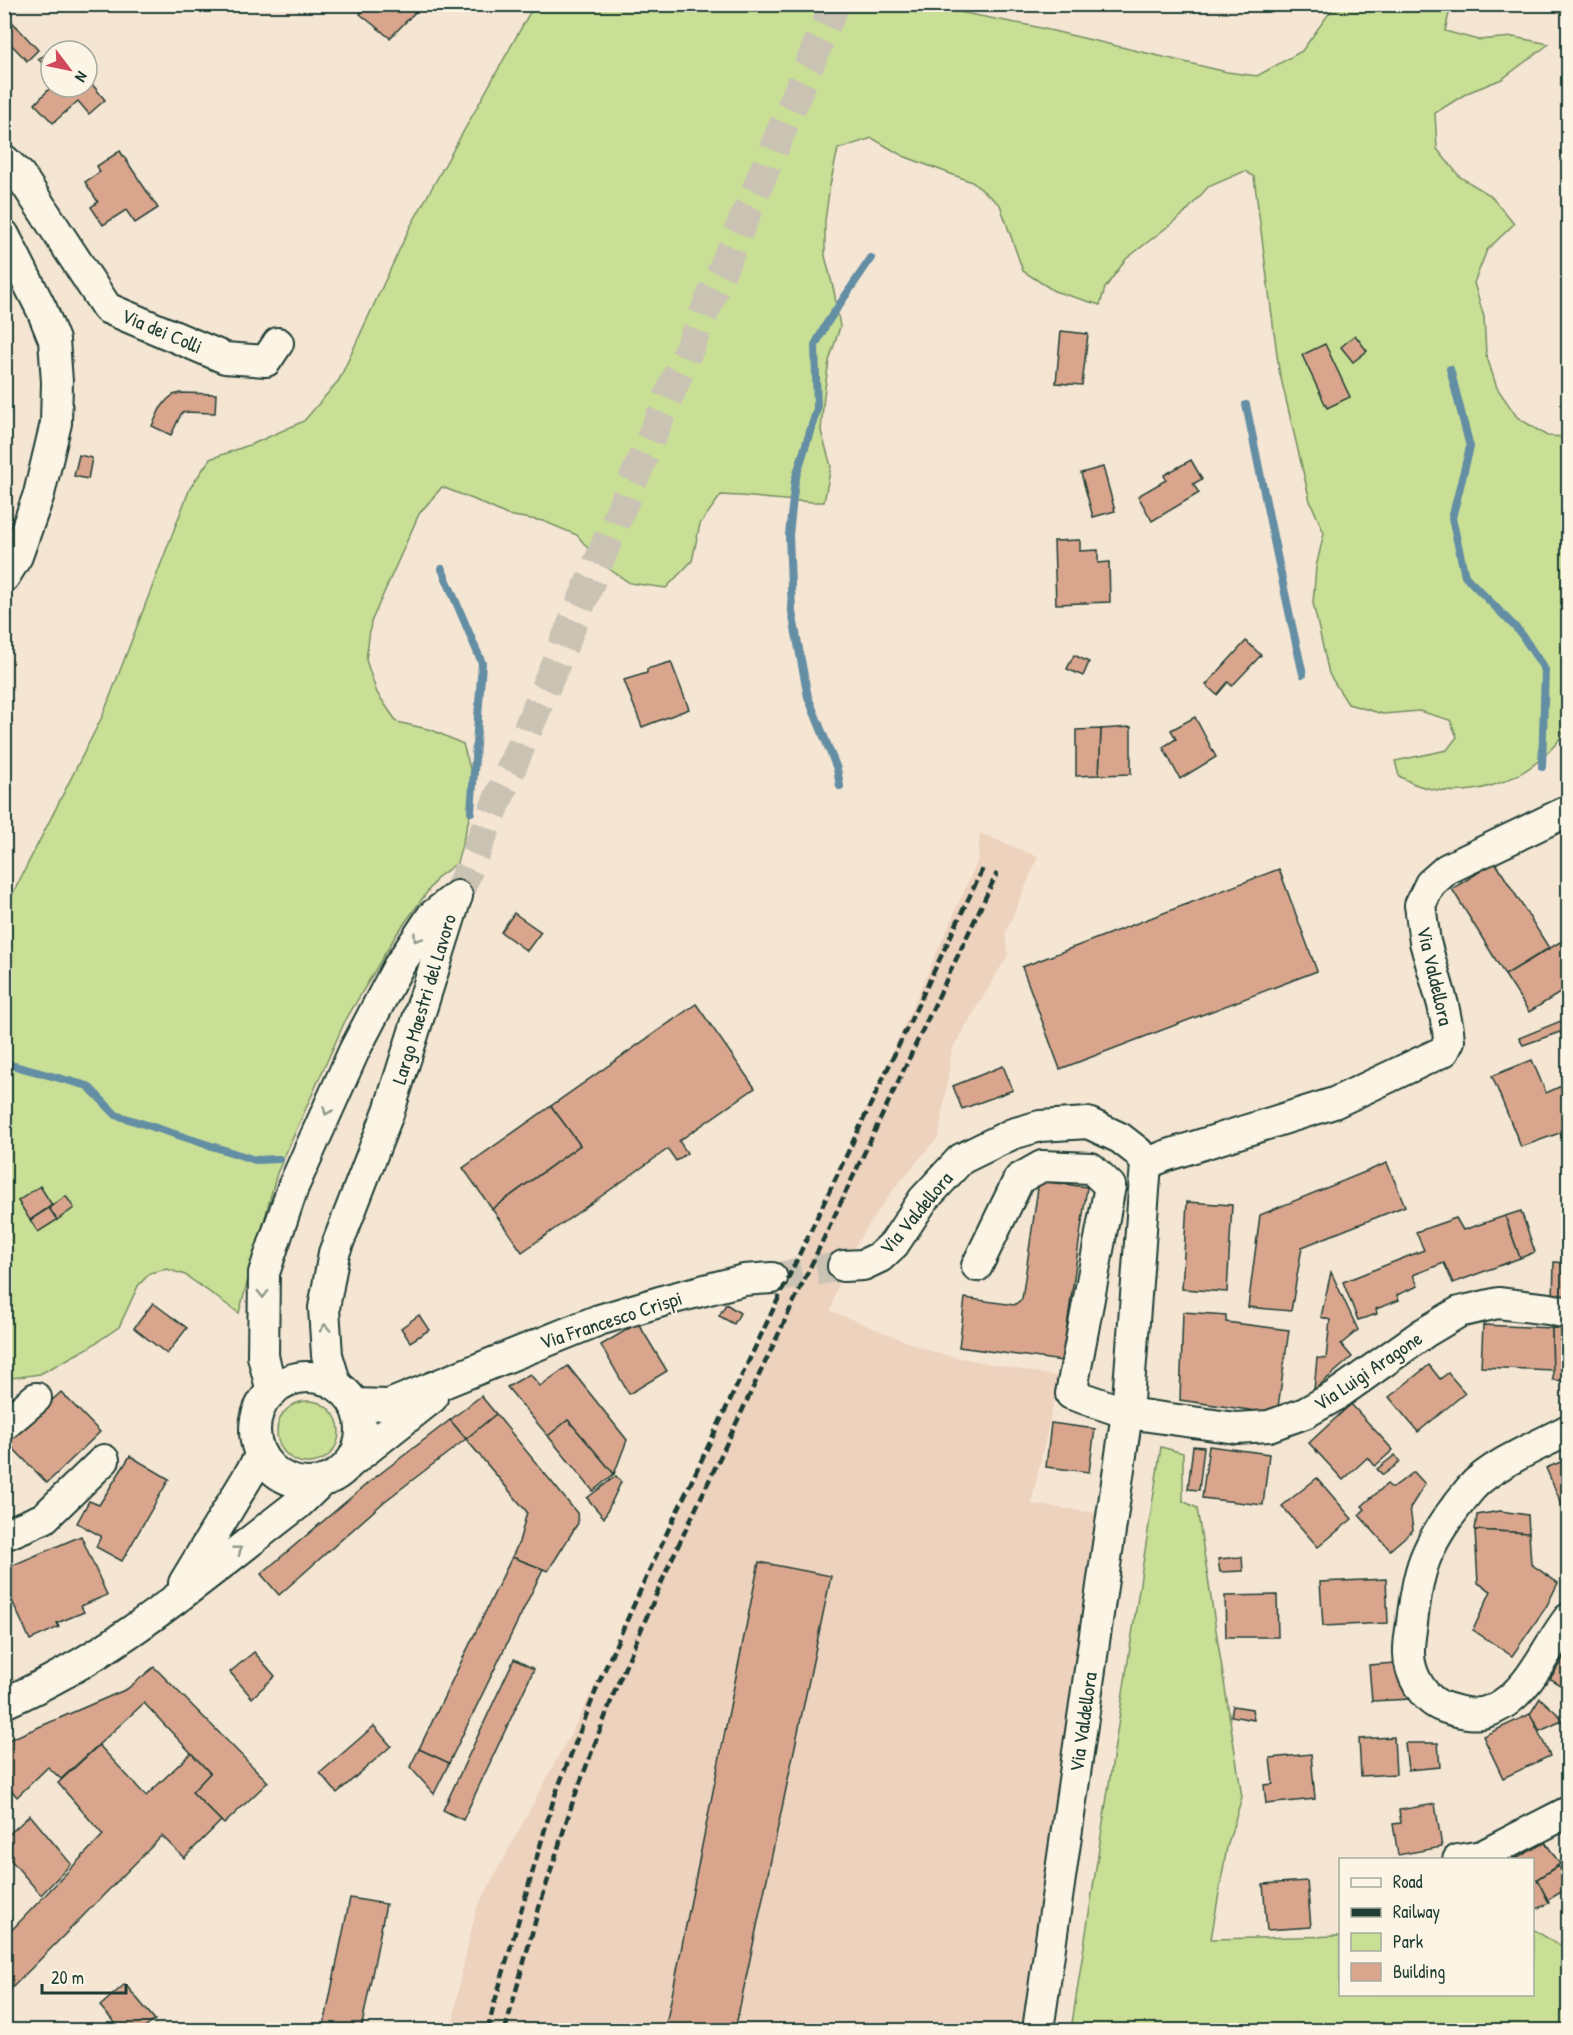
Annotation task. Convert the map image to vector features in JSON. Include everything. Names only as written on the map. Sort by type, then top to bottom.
[{"type":"street","name":"Via dei Colli","points":[[4,160],[20,175],[107,308],[225,358],[266,362],[278,343]]},
{"type":"street","points":[[4,235],[42,310],[54,340],[57,382],[56,423],[39,494],[16,556],[4,577]]},
{"type":"street","name":"Via Valdellora","points":[[1146,1164],[1334,1103],[1444,1051],[1449,1041],[1448,1030],[1425,942],[1420,905],[1430,884],[1447,870],[1569,811]]},
{"type":"street","name":"Largo Maestri del Lavoro","points":[[273,1392],[263,1356],[264,1274],[293,1187],[354,1051],[398,967],[432,916],[457,896],[389,1111],[334,1253],[324,1308],[327,1355],[345,1394],[360,1419],[361,1434],[358,1449],[351,1462]]},
{"type":"street","name":"Via Valdellora","points":[[843,1266],[863,1265],[880,1257],[894,1244],[923,1200],[962,1159],[1012,1134],[1040,1126],[1088,1123],[1120,1138],[1138,1152],[1146,1164],[1127,1413],[1038,2031]]},
{"type":"street","points":[[977,1266],[1019,1179],[1042,1166],[1091,1168],[1110,1186],[1071,1394],[1127,1413]]},
{"type":"street","name":"Via Francesco Crispi","points":[[345,1394],[389,1405],[598,1320],[744,1280],[772,1278]]},
{"type":"street","name":"Via Luigi Aragone","points":[[1127,1413],[1236,1428],[1269,1426],[1305,1413],[1335,1396],[1424,1333],[1459,1312],[1498,1303],[1569,1313]]},
{"type":"street","points":[[345,1394],[326,1380],[303,1377],[292,1380],[273,1392],[263,1403],[256,1431],[261,1455],[275,1471],[290,1479],[305,1483],[322,1481],[338,1474],[351,1462]]},
{"type":"street","name":"Via Francesco Crispi","points":[[351,1462],[455,1379]]},
{"type":"street","points":[[4,1425],[36,1398]]},
{"type":"street","points":[[1569,1430],[1499,1467],[1473,1486],[1436,1535],[1426,1554],[1415,1597],[1409,1652],[1413,1676],[1427,1696],[1441,1707],[1461,1713],[1480,1714],[1494,1709],[1514,1696],[1524,1685],[1555,1636],[1569,1619]]},
{"type":"street","points":[[175,1599],[261,1455]]},
{"type":"street","points":[[4,1535],[44,1518],[104,1460]]},
{"type":"street","points":[[4,1703],[32,1691],[116,1643],[298,1504],[322,1481]]},
{"type":"street","points":[[1470,1858],[1482,1856],[1569,1812]]},
{"type":"shaded area","points":[[980,833],[1038,857],[1005,934],[1008,955],[952,1049],[939,1136],[892,1191],[862,1235],[843,1266],[831,1311],[935,1353],[1059,1377],[1031,1504],[1104,1514],[1022,2030],[452,2030],[460,1980],[476,1910],[578,1720],[796,1268],[978,860]]},
{"type":"green space","points":[[534,5],[923,5],[1032,26],[1227,72],[1257,76],[1302,51],[1335,5],[1451,5],[1445,31],[1478,40],[1513,37],[1549,44],[1502,79],[1467,93],[1435,113],[1437,149],[1460,177],[1490,195],[1514,224],[1487,250],[1474,283],[1484,317],[1486,354],[1497,388],[1517,417],[1547,436],[1568,437],[1568,725],[1557,743],[1539,760],[1509,779],[1474,790],[1438,790],[1417,785],[1399,776],[1395,761],[1447,750],[1457,737],[1450,720],[1419,711],[1383,714],[1348,704],[1329,674],[1313,603],[1316,567],[1324,533],[1310,501],[1279,370],[1254,177],[1245,171],[1208,187],[1184,214],[1126,259],[1105,288],[1100,305],[1054,291],[1023,271],[1000,205],[972,182],[903,156],[872,138],[838,149],[825,221],[825,256],[840,327],[829,361],[824,395],[821,431],[831,466],[824,502],[721,495],[700,524],[692,561],[666,588],[630,583],[600,563],[577,535],[543,521],[507,515],[442,487],[419,514],[371,622],[366,660],[377,693],[397,722],[432,730],[463,744],[473,779],[470,815],[457,863],[438,877],[396,935],[345,1021],[277,1173],[239,1313],[185,1275],[167,1269],[150,1273],[138,1286],[119,1327],[88,1348],[40,1374],[5,1379],[4,911],[103,715],[190,488],[210,459],[255,443],[304,421],[339,380],[409,229]]},
{"type":"green space","points":[[308,1401],[330,1410],[339,1432],[330,1454],[308,1463],[286,1454],[277,1432],[286,1410]]},
{"type":"green space","points":[[1161,1447],[1183,1453],[1183,1501],[1197,1508],[1242,1797],[1227,1847],[1211,1939],[1339,1936],[1339,1996],[1534,1996],[1534,1930],[1555,1943],[1568,1947],[1568,2030],[1071,2030]]},
{"type":"building","points":[[370,4],[423,4],[390,38],[360,14]]},
{"type":"building","points":[[6,15],[38,50],[27,61],[4,37],[4,17]]},
{"type":"building","points":[[99,93],[105,100],[89,114],[78,101],[53,123],[35,104],[40,99],[99,99]]},
{"type":"building","points":[[120,151],[158,208],[135,223],[126,210],[103,225],[91,207],[98,202],[85,182],[100,172],[97,166]]},
{"type":"building","points":[[1061,331],[1088,334],[1082,385],[1056,383]]},
{"type":"building","points":[[1355,335],[1367,351],[1353,362],[1341,347]]},
{"type":"building","points":[[1325,344],[1350,397],[1327,408],[1302,355]]},
{"type":"building","points":[[181,393],[216,394],[215,413],[182,412],[171,435],[152,426],[167,400]]},
{"type":"building","points":[[79,455],[92,458],[88,479],[74,476]]},
{"type":"building","points":[[1191,460],[1202,479],[1193,484],[1199,493],[1152,521],[1138,496],[1166,480],[1164,475]]},
{"type":"building","points":[[1103,467],[1115,511],[1093,517],[1081,473]]},
{"type":"building","points":[[1080,540],[1080,551],[1098,550],[1098,563],[1109,562],[1110,602],[1056,604],[1054,541]]},
{"type":"building","points":[[1246,641],[1261,655],[1232,686],[1228,682],[1217,695],[1206,685]]},
{"type":"building","points":[[1074,655],[1089,662],[1083,676],[1067,669]]},
{"type":"building","points":[[671,662],[689,709],[642,727],[624,680],[647,673],[647,669]]},
{"type":"building","points":[[1195,717],[1216,757],[1180,779],[1163,747],[1176,739],[1171,730]]},
{"type":"building","points":[[1131,727],[1131,774],[1099,775],[1101,729]]},
{"type":"building","points":[[1101,729],[1099,775],[1076,776],[1076,730]]},
{"type":"building","points":[[1495,862],[1549,948],[1505,975],[1452,889]]},
{"type":"building","points":[[1279,869],[1317,971],[1060,1069],[1022,967]]},
{"type":"building","points":[[514,913],[541,932],[527,951],[501,932]]},
{"type":"building","points":[[1560,942],[1568,956],[1568,988],[1529,1012],[1505,975]]},
{"type":"building","points":[[696,1004],[755,1088],[679,1141],[687,1153],[676,1161],[668,1149],[522,1252],[492,1209],[580,1145],[551,1106]]},
{"type":"building","points":[[1568,1018],[1568,1048],[1560,1032],[1523,1045],[1519,1038]]},
{"type":"building","points":[[1532,1060],[1546,1093],[1568,1083],[1568,1130],[1521,1147],[1492,1076]]},
{"type":"building","points":[[1003,1066],[1013,1090],[962,1109],[953,1086]]},
{"type":"building","points":[[551,1106],[580,1145],[492,1209],[463,1168]]},
{"type":"building","points":[[1387,1163],[1405,1206],[1302,1247],[1291,1311],[1248,1307],[1260,1215]]},
{"type":"building","points":[[1039,1181],[1087,1187],[1062,1361],[959,1347],[965,1298],[1014,1305],[1022,1299]]},
{"type":"building","points":[[40,1186],[52,1205],[30,1220],[18,1201]]},
{"type":"building","points":[[66,1196],[74,1208],[57,1220],[49,1208]]},
{"type":"building","points":[[1187,1202],[1232,1205],[1227,1292],[1182,1289]]},
{"type":"building","points":[[49,1208],[57,1220],[38,1232],[30,1220]]},
{"type":"building","points":[[1521,1211],[1535,1252],[1520,1258],[1505,1216]]},
{"type":"building","points":[[1505,1216],[1520,1258],[1453,1283],[1444,1263],[1413,1275],[1418,1286],[1397,1295],[1399,1300],[1376,1309],[1377,1314],[1358,1320],[1343,1282],[1424,1250],[1416,1232],[1456,1218],[1463,1230]]},
{"type":"building","points":[[1554,1262],[1568,1263],[1568,1303],[1553,1303]]},
{"type":"building","points":[[1331,1272],[1358,1330],[1341,1344],[1352,1357],[1314,1390],[1317,1358],[1326,1359],[1330,1320],[1321,1317]]},
{"type":"building","points":[[153,1303],[187,1328],[167,1354],[134,1328]]},
{"type":"building","points":[[726,1304],[740,1313],[734,1324],[719,1316]]},
{"type":"building","points":[[1183,1312],[1226,1315],[1226,1322],[1289,1330],[1277,1414],[1180,1400]]},
{"type":"building","points":[[419,1315],[429,1330],[410,1342],[401,1328]]},
{"type":"building","points":[[638,1323],[667,1371],[629,1394],[601,1345]]},
{"type":"building","points":[[1483,1325],[1552,1328],[1553,1370],[1481,1367]]},
{"type":"building","points":[[1552,1328],[1568,1329],[1568,1381],[1553,1380]]},
{"type":"building","points":[[1429,1365],[1440,1379],[1448,1373],[1465,1393],[1418,1432],[1389,1397]]},
{"type":"building","points":[[568,1366],[627,1440],[614,1474],[568,1420],[548,1436],[507,1387],[530,1374],[540,1386]]},
{"type":"building","points":[[61,1392],[100,1432],[47,1483],[7,1442]]},
{"type":"building","points":[[481,1396],[496,1414],[466,1439],[450,1420]]},
{"type":"building","points":[[1351,1404],[1393,1450],[1375,1466],[1368,1457],[1343,1480],[1309,1443]]},
{"type":"building","points":[[496,1414],[577,1513],[578,1523],[548,1571],[512,1557],[519,1542],[527,1512],[466,1439]]},
{"type":"building","points":[[450,1420],[466,1439],[385,1501],[279,1595],[261,1574],[368,1483]]},
{"type":"building","points":[[568,1420],[614,1474],[593,1491],[548,1436]]},
{"type":"building","points":[[1051,1423],[1095,1429],[1089,1472],[1046,1467]]},
{"type":"building","points":[[1193,1446],[1204,1447],[1199,1490],[1188,1489]]},
{"type":"building","points":[[1209,1446],[1269,1454],[1263,1505],[1202,1498]]},
{"type":"building","points":[[1395,1455],[1400,1462],[1383,1475],[1377,1469]]},
{"type":"building","points":[[130,1456],[169,1479],[122,1561],[96,1547],[101,1536],[77,1523],[89,1501],[99,1505]]},
{"type":"building","points":[[1568,1459],[1568,1519],[1546,1468]]},
{"type":"building","points":[[1414,1472],[1425,1484],[1410,1508],[1413,1530],[1390,1550],[1359,1515],[1365,1509],[1362,1506],[1387,1484],[1392,1488]]},
{"type":"building","points":[[616,1476],[621,1482],[604,1518],[587,1498]]},
{"type":"building","points":[[1317,1478],[1352,1519],[1318,1547],[1282,1506]]},
{"type":"building","points":[[1500,1511],[1528,1515],[1529,1533],[1475,1530],[1477,1515]]},
{"type":"building","points":[[1475,1530],[1529,1533],[1531,1564],[1558,1583],[1546,1607],[1512,1656],[1473,1630],[1491,1591],[1478,1583]]},
{"type":"building","points":[[81,1536],[107,1595],[81,1606],[84,1612],[57,1623],[59,1627],[30,1640],[4,1583],[4,1569]]},
{"type":"building","points":[[512,1557],[543,1569],[449,1763],[419,1749]]},
{"type":"building","points":[[1242,1557],[1243,1571],[1220,1572],[1218,1559]]},
{"type":"building","points":[[759,1562],[831,1576],[735,2030],[665,2030]]},
{"type":"building","points":[[1386,1579],[1388,1623],[1323,1626],[1320,1582]]},
{"type":"building","points":[[1277,1595],[1278,1637],[1226,1637],[1225,1596]]},
{"type":"building","points":[[1568,1650],[1568,1690],[1550,1679]]},
{"type":"building","points":[[254,1652],[275,1676],[252,1698],[230,1672]]},
{"type":"building","points":[[514,1659],[534,1669],[463,1820],[443,1810]]},
{"type":"building","points":[[1408,1662],[1411,1699],[1372,1701],[1369,1665]]},
{"type":"building","points":[[154,1667],[268,1782],[224,1824],[192,1792],[210,1773],[144,1703],[61,1779],[48,1767],[17,1797],[4,1778],[4,1742],[127,1689]]},
{"type":"building","points":[[1540,1698],[1564,1720],[1540,1731],[1530,1714]]},
{"type":"building","points":[[1233,1706],[1252,1709],[1254,1720],[1231,1716]]},
{"type":"building","points":[[1530,1714],[1550,1756],[1503,1778],[1483,1736]]},
{"type":"building","points":[[374,1726],[391,1746],[337,1793],[320,1773]]},
{"type":"building","points":[[1394,1737],[1396,1774],[1361,1776],[1359,1739]]},
{"type":"building","points":[[1405,1743],[1438,1743],[1440,1767],[1408,1770]]},
{"type":"building","points":[[99,1745],[146,1796],[191,1753],[210,1773],[192,1792],[221,1821],[184,1858],[162,1836],[4,1996],[4,1938],[103,1835],[58,1783]]},
{"type":"building","points":[[419,1749],[449,1763],[434,1794],[410,1767]]},
{"type":"building","points":[[1311,1754],[1315,1799],[1266,1804],[1264,1785],[1273,1784],[1270,1758]]},
{"type":"building","points":[[1435,1804],[1442,1847],[1398,1855],[1393,1824],[1401,1823],[1399,1810]]},
{"type":"building","points":[[30,1815],[71,1864],[41,1895],[4,1852],[4,1839]]},
{"type":"building","points":[[1545,1842],[1560,1864],[1537,1879],[1549,1903],[1534,1910],[1534,1858],[1517,1858]]},
{"type":"building","points":[[1558,1866],[1568,1881],[1568,1888],[1548,1900],[1537,1879]]},
{"type":"building","points":[[1307,1881],[1311,1927],[1267,1930],[1263,1884]]},
{"type":"building","points":[[350,1898],[386,1904],[361,2030],[323,2030]]},
{"type":"building","points":[[125,1984],[155,2020],[142,2030],[121,2030],[100,2006]]},
{"type":"waterway","points":[[840,786],[837,769],[808,697],[792,612],[789,535],[795,480],[817,409],[815,345],[827,323],[871,258]]},
{"type":"waterway","points":[[1450,369],[1470,447],[1452,518],[1465,576],[1520,632],[1545,670],[1542,767]]},
{"type":"waterway","points":[[1246,405],[1303,674]]},
{"type":"waterway","points":[[442,569],[482,663],[471,812]]},
{"type":"waterway","points":[[4,1063],[88,1086],[116,1115],[255,1160],[279,1159]]},
{"type":"tunnel","points":[[457,896],[835,4]]},
{"type":"tunnel","points":[[772,1278],[843,1266]]},
{"type":"railway","points":[[488,2030],[554,1798],[600,1680],[655,1558],[984,866]]},
{"type":"railway","points":[[505,2030],[539,1908],[572,1804],[616,1688],[669,1565],[997,873]]}]
